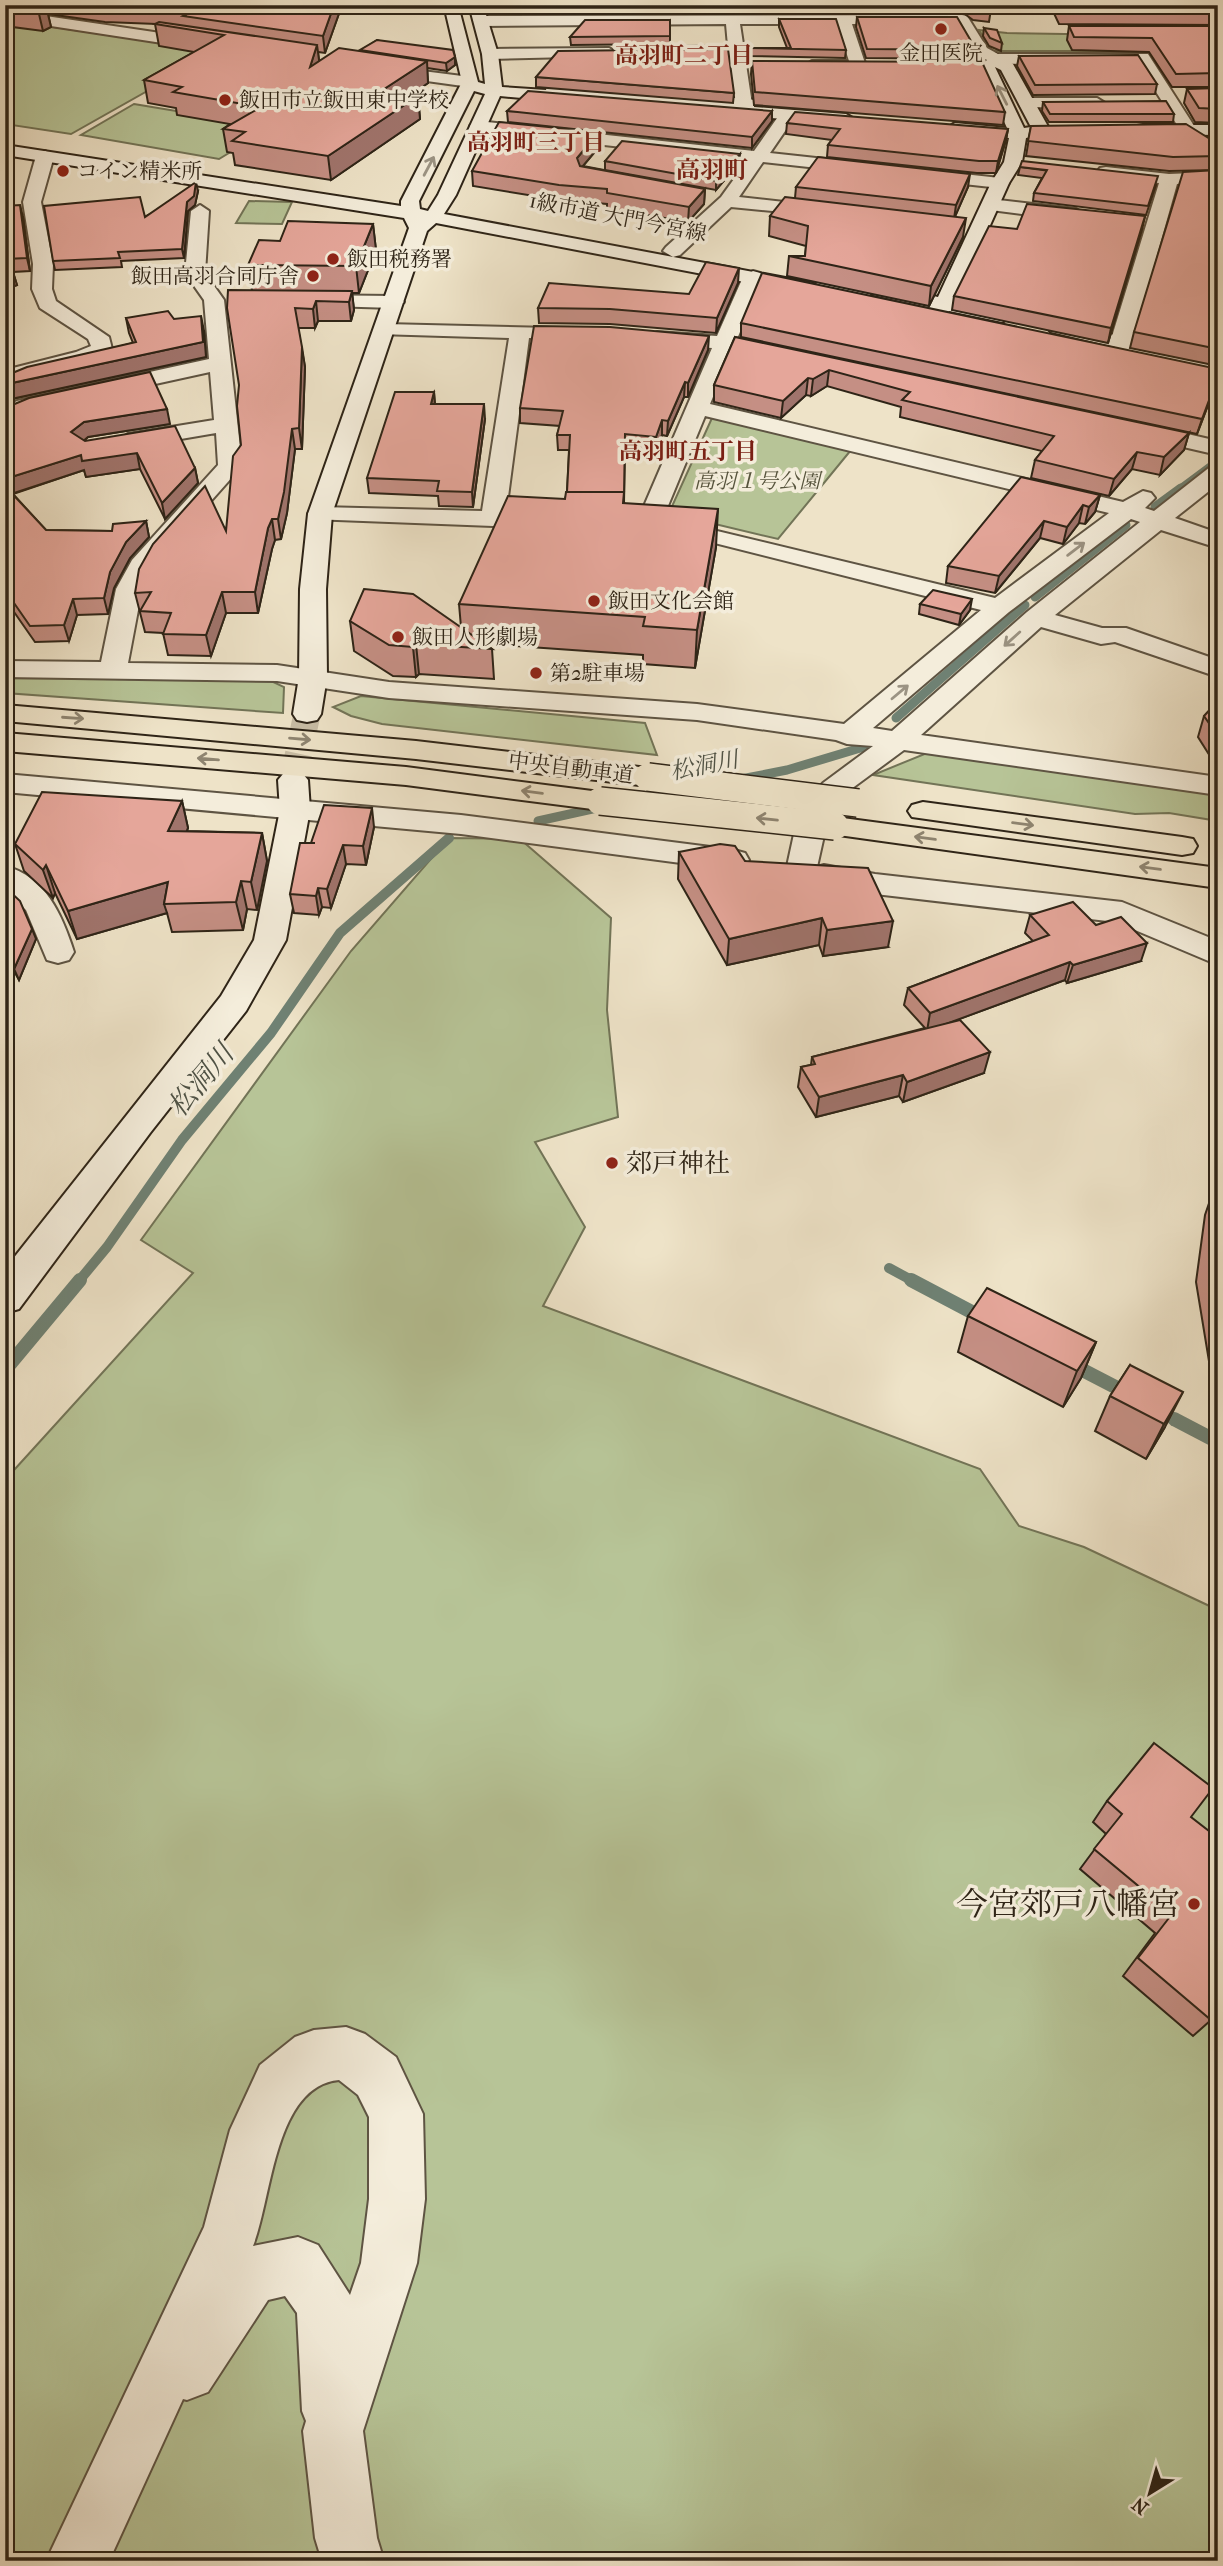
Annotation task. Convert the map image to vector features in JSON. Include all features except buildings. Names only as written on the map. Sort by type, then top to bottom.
[{"type":"highway","name":"中央自動車道","points":[[5,713],[416,750],[858,803],[1218,851]]},
{"type":"highway","name":"中央自動車道","points":[[5,742],[406,776],[600,801],[835,826],[1218,878]]},
{"type":"street","points":[[307,714],[313,677],[313,589],[320,514],[385,330],[464,83],[451,5]]},
{"type":"street","points":[[422,213],[478,126],[494,88],[490,54],[479,13],[732,20],[962,19],[976,27],[981,51],[1027,103],[1041,130]]},
{"type":"street","points":[[5,14],[219,47]]},
{"type":"street","points":[[793,66],[864,66],[843,19]]},
{"type":"street","points":[[732,20],[744,61],[744,104]]},
{"type":"street","points":[[490,54],[627,52]]},
{"type":"street","points":[[655,52],[744,61]]},
{"type":"street","points":[[991,65],[1142,57],[1189,130],[1218,155]]},
{"type":"street","points":[[940,309],[971,229],[990,205],[1000,183],[1020,162],[1017,130],[991,65]]},
{"type":"street","points":[[354,66],[494,88],[788,115],[868,118],[744,104],[494,88]]},
{"type":"street","points":[[1148,102],[1190,94]]},
{"type":"street","points":[[1027,103],[1109,102]]},
{"type":"street","points":[[673,251],[727,200],[788,115]]},
{"type":"street","points":[[937,123],[1017,130],[1060,130]]},
{"type":"street","points":[[478,126],[1000,183]]},
{"type":"street","points":[[1130,130],[1218,130]]},
{"type":"street","name":"1級市道 大門今宮線","points":[[5,139],[422,213],[673,251],[830,287],[753,277]]},
{"type":"street","points":[[602,158],[617,141]]},
{"type":"street","points":[[5,150],[422,213],[753,277],[700,408],[650,520]]},
{"type":"street","points":[[5,377],[84,357],[101,349],[102,341],[95,335],[47,304],[42,289],[43,264],[32,202],[45,156]]},
{"type":"street","points":[[1092,170],[1169,179],[1218,177]]},
{"type":"street","points":[[1121,343],[1148,223],[1169,179]]},
{"type":"street","points":[[702,195],[851,215]]},
{"type":"street","points":[[990,205],[1089,216]]},
{"type":"street","points":[[113,669],[129,589],[139,569],[164,536],[230,466],[214,300],[195,273],[200,211]]},
{"type":"street","points":[[863,294],[1013,325]]},
{"type":"street","points":[[214,300],[241,300]]},
{"type":"street","points":[[280,301],[394,302]]},
{"type":"street","points":[[385,330],[610,334]]},
{"type":"street","points":[[493,519],[520,331]]},
{"type":"street","points":[[1218,365],[1121,343],[1046,332],[1218,376]]},
{"type":"street","points":[[636,336],[725,343],[806,359]]},
{"type":"street","points":[[5,415],[25,406],[220,363]]},
{"type":"street","points":[[700,408],[1128,510],[1218,541]]},
{"type":"street","points":[[102,445],[226,425]]},
{"type":"street","points":[[1115,425],[1215,443]]},
{"type":"street","points":[[1189,464],[1215,443]]},
{"type":"street","points":[[779,868],[814,811],[833,789],[900,739],[1048,608],[1218,472]]},
{"type":"street","points":[[847,736],[1008,601],[1158,487]]},
{"type":"street","points":[[320,514],[571,520]]},
{"type":"street","points":[[624,520],[650,520],[1048,608],[1101,636],[1117,634],[1218,669]]},
{"type":"street","points":[[5,669],[277,673],[389,690],[697,712],[847,736],[900,739],[1218,786]]},
{"type":"street","points":[[5,783],[294,795],[469,823],[602,839],[875,884],[1122,912],[1218,954]]},
{"type":"street","points":[[5,1298],[137,1124],[234,1003],[270,940],[294,795]]},
{"type":"street","points":[[5,876],[27,887],[47,916],[58,951]]},
{"type":"street","points":[[77,2561],[230,2232],[257,2130],[279,2084],[314,2056],[346,2053],[377,2076],[396,2114],[397,2199],[389,2263],[333,2431]]},
{"type":"street","points":[[119,2474],[251,2275],[298,2265],[325,2304],[333,2431],[346,2538],[353,2561]]},
{"type":"green space","points":[[5,20],[218,51],[71,134],[5,124]]},
{"type":"green space","points":[[979,30],[1130,35],[1144,48],[1140,51],[992,51]]},
{"type":"green space","points":[[134,104],[272,127],[219,159],[81,135]]},
{"type":"green space","points":[[249,201],[292,202],[282,224],[236,223]]},
{"type":"green space","name":"高羽１号公園","points":[[712,418],[851,450],[778,539],[669,513]]},
{"type":"green space","points":[[5,678],[267,679],[284,687],[283,713],[5,693]]},
{"type":"green space","points":[[361,696],[645,723],[657,755],[382,724],[351,716],[333,707]]},
{"type":"green space","points":[[927,753],[1218,794],[1218,821],[1169,813],[1135,814],[873,775]]},
{"type":"green space","points":[[449,838],[520,839],[611,918],[607,1010],[618,1117],[535,1142],[585,1227],[543,1306],[980,1469],[1019,1526],[1084,1547],[1218,1610],[1218,2561],[5,2561],[5,1480],[193,1273],[141,1240],[351,951]]},
{"type":"waterway","name":"松洞川","points":[[1179,489],[1218,460]]},
{"type":"waterway","name":"松洞川","points":[[1155,507],[1181,488]]},
{"type":"waterway","name":"松洞川","points":[[1035,597],[1126,525]]},
{"type":"waterway","name":"松洞川","points":[[896,718],[1025,605]]},
{"type":"waterway","name":"松洞川","points":[[741,779],[787,770],[867,746],[873,738]]},
{"type":"waterway","name":"松洞川","points":[[538,821],[606,806]]},
{"type":"waterway","name":"松洞川","points":[[78,1282],[107,1247],[182,1140],[271,1033],[340,933],[449,838]]},
{"type":"waterway","points":[[889,1268],[915,1282]]},
{"type":"waterway","name":"松洞川","points":[[5,1370],[80,1280]]},
{"type":"waterway","points":[[911,1280],[985,1319]]},
{"type":"waterway","points":[[1069,1363],[1125,1392]]},
{"type":"waterway","points":[[1174,1419],[1218,1442]]},
{"type":"tunnel","points":[[293,780],[307,714]]},
{"type":"place","name":"金田医院","points":[[941,29]]},
{"type":"place","name":"飯田市立飯田東中学校","points":[[225,100]]},
{"type":"place","name":"コイン精米所","points":[[63,171]]},
{"type":"place","name":"飯田税務署","points":[[333,259]]},
{"type":"place","name":"飯田高羽合同庁舎","points":[[313,276]]},
{"type":"place","name":"飯田文化会館","points":[[594,601]]},
{"type":"place","name":"飯田人形劇場","points":[[398,637]]},
{"type":"place","name":"第2駐車場","points":[[536,673]]},
{"type":"place","name":"郊戸神社","points":[[612,1163]]},
{"type":"place","name":"今宮郊戸八幡宮","points":[[1194,1904]]},
{"type":"district","name":"高羽町二丁目","points":[[684,55]]},
{"type":"district","name":"高羽町三丁目","points":[[536,142]]},
{"type":"district","name":"高羽町","points":[[712,170]]},
{"type":"district","name":"高羽町五丁目","points":[[688,451]]}]
